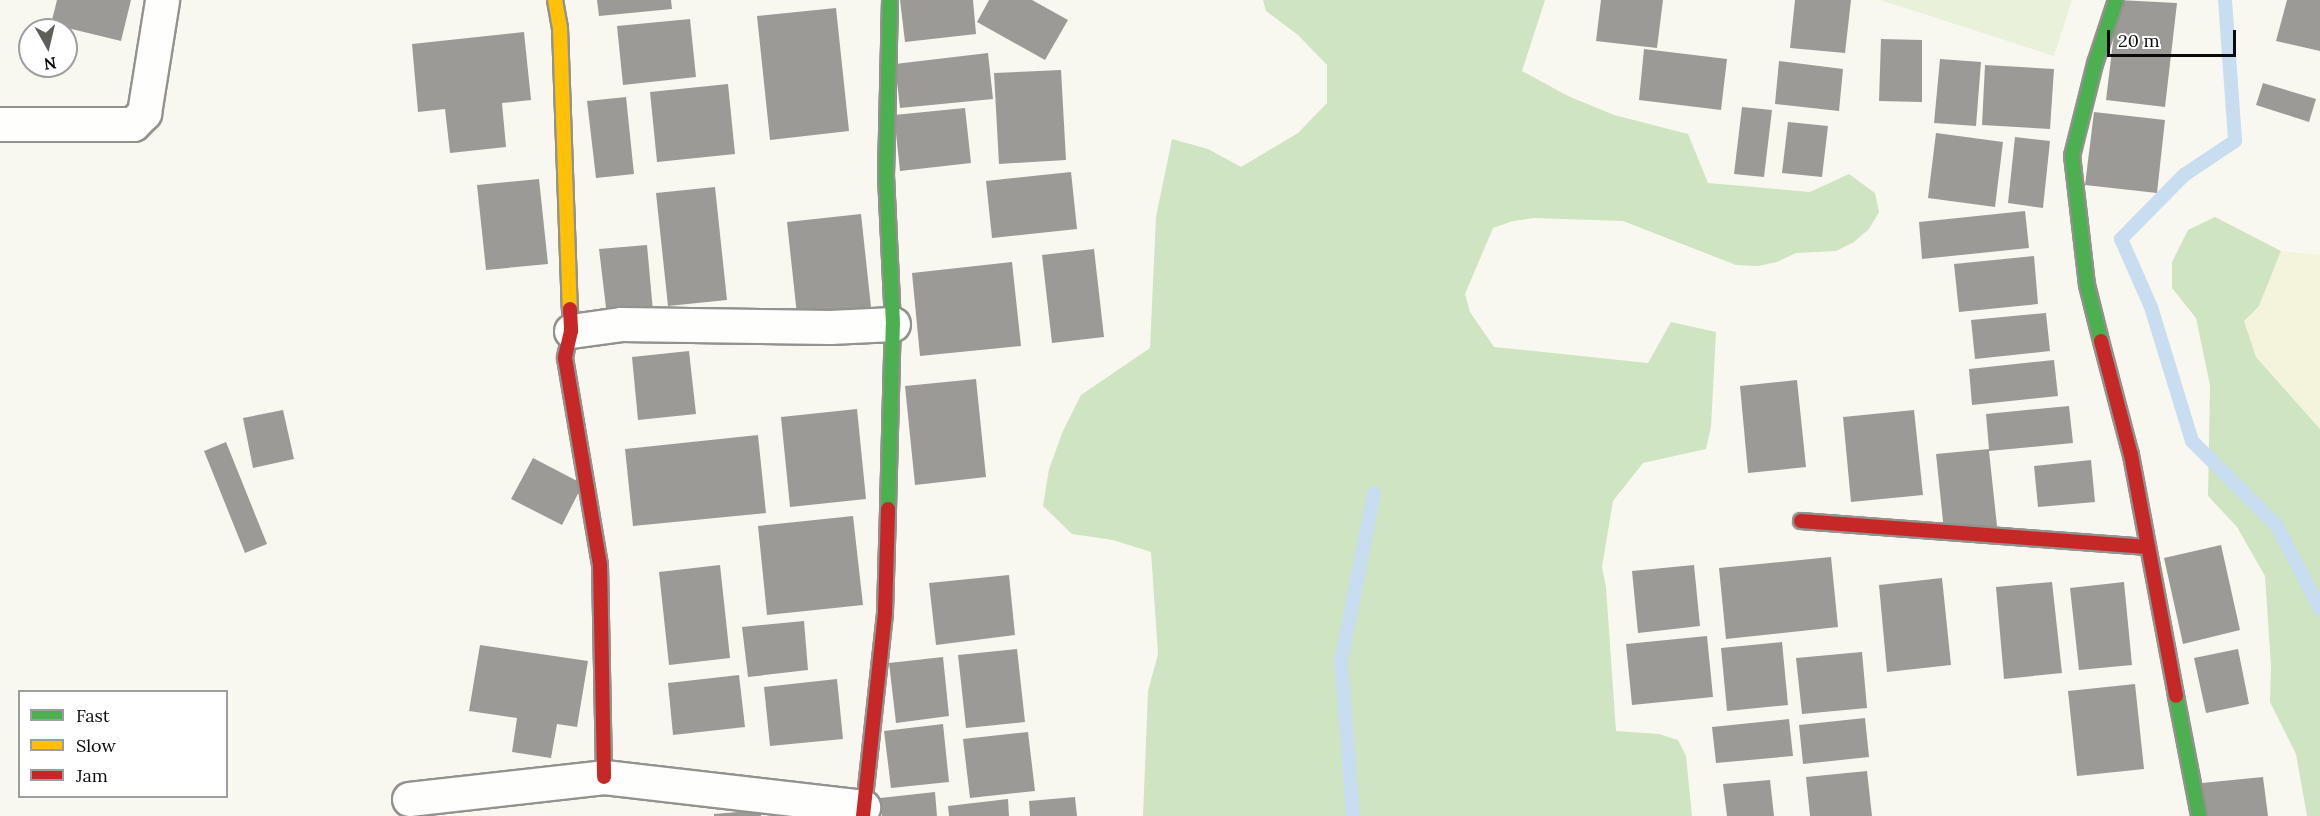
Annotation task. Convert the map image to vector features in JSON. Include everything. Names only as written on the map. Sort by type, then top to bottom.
[{"type":"street","points":[[0,124],[133,124],[144,113],[162,0]]},
{"type":"street","points":[[555,0],[560,28],[561,115],[572,331],[565,358],[600,565],[604,777]]},
{"type":"street","points":[[410,799],[604,777],[863,811],[885,612],[893,324],[886,176],[890,0]]},
{"type":"street","points":[[2116,0],[2095,64],[2072,156],[2087,285],[2130,455],[2199,816]]},
{"type":"street","points":[[572,331],[621,324],[830,327],[893,324]]},
{"type":"street","points":[[1801,521],[2147,547]]},
{"type":"green space","points":[[1263,0],[1545,0],[1522,71],[1568,96],[1614,115],[1688,134],[1708,183],[1810,192],[1849,174],[1875,193],[1879,212],[1869,229],[1854,242],[1836,251],[1796,253],[1777,262],[1758,266],[1736,265],[1623,221],[1534,218],[1513,221],[1493,228],[1465,294],[1470,312],[1494,347],[1648,363],[1671,322],[1716,332],[1711,427],[1706,449],[1643,463],[1613,501],[1602,567],[1606,587],[1616,731],[1659,734],[1678,740],[1686,756],[1692,816],[1143,816],[1148,691],[1158,654],[1151,552],[1113,540],[1072,534],[1043,506],[1049,469],[1063,431],[1081,395],[1150,348],[1156,217],[1172,139],[1208,149],[1241,167],[1298,133],[1327,103],[1327,65],[1298,35],[1266,11]]},
{"type":"green space","points":[[1880,0],[2072,0],[2054,56]]},
{"type":"green space","points":[[2215,217],[2281,251],[2259,306],[2244,321],[2256,357],[2320,429],[2320,816],[2307,816],[2296,754],[2270,702],[2271,666],[2265,576],[2237,527],[2208,496],[2210,385],[2196,318],[2172,288],[2172,262],[2188,230]]},
{"type":"green space","points":[[2281,251],[2320,255],[2320,429],[2256,357],[2243,321],[2259,306]]},
{"type":"building","points":[[57,0],[131,0],[121,41],[78,31],[78,18],[52,18]]},
{"type":"building","points":[[597,0],[671,0],[672,9],[599,16]]},
{"type":"building","points":[[900,0],[973,0],[976,34],[905,42]]},
{"type":"building","points":[[989,0],[1032,0],[1068,20],[1045,60],[977,22]]},
{"type":"building","points":[[1601,0],[1663,0],[1657,48],[1596,41]]},
{"type":"building","points":[[1795,0],[1851,0],[1845,53],[1790,48]]},
{"type":"building","points":[[2118,0],[2177,3],[2165,107],[2106,100]]},
{"type":"building","points":[[2287,0],[2320,0],[2320,51],[2276,41]]},
{"type":"building","points":[[836,8],[849,131],[770,140],[757,16]]},
{"type":"building","points":[[690,19],[696,77],[623,85],[617,26]]},
{"type":"building","points":[[524,32],[531,100],[502,103],[506,147],[450,153],[445,109],[418,112],[412,44]]},
{"type":"building","points":[[1881,39],[1922,40],[1922,102],[1879,101]]},
{"type":"building","points":[[1644,49],[1727,59],[1721,110],[1639,100]]},
{"type":"building","points":[[988,53],[993,99],[900,108],[895,64]]},
{"type":"building","points":[[1940,59],[1981,62],[1976,126],[1934,123]]},
{"type":"building","points":[[1779,61],[1843,69],[1839,111],[1775,104]]},
{"type":"building","points":[[1985,65],[2054,69],[2050,129],[1982,125]]},
{"type":"building","points":[[1061,70],[1066,160],[999,164],[994,73]]},
{"type":"building","points":[[2263,83],[2316,99],[2309,122],[2256,105]]},
{"type":"building","points":[[728,84],[735,154],[657,162],[650,92]]},
{"type":"building","points":[[626,97],[634,174],[596,178],[587,101]]},
{"type":"building","points":[[1742,107],[1772,110],[1764,177],[1734,174]]},
{"type":"building","points":[[965,108],[971,163],[900,171],[894,115]]},
{"type":"building","points":[[2094,112],[2165,120],[2157,193],[2085,185]]},
{"type":"building","points":[[1788,122],[1828,126],[1822,177],[1782,173]]},
{"type":"building","points":[[1936,133],[2003,142],[1995,207],[1928,198]]},
{"type":"building","points":[[2015,137],[2050,141],[2043,208],[2008,203]]},
{"type":"building","points":[[1071,172],[1077,229],[992,238],[986,181]]},
{"type":"building","points":[[539,179],[548,264],[486,270],[477,185]]},
{"type":"building","points":[[715,187],[727,300],[668,306],[656,193]]},
{"type":"building","points":[[2025,211],[2029,248],[1922,259],[1919,222]]},
{"type":"building","points":[[861,214],[871,307],[797,315],[787,222]]},
{"type":"building","points":[[647,245],[653,311],[607,316],[599,249]]},
{"type":"building","points":[[1094,249],[1104,337],[1052,343],[1042,255]]},
{"type":"building","points":[[2034,256],[2038,304],[1959,312],[1954,264]]},
{"type":"building","points":[[1012,262],[1021,346],[920,356],[912,273]]},
{"type":"building","points":[[2046,313],[2050,351],[1975,359],[1971,320]]},
{"type":"building","points":[[689,351],[696,414],[638,420],[632,357]]},
{"type":"building","points":[[2054,360],[2058,396],[1972,405],[1969,369]]},
{"type":"building","points":[[976,379],[986,477],[915,485],[905,386]]},
{"type":"building","points":[[1797,380],[1806,467],[1748,473],[1740,386]]},
{"type":"building","points":[[2069,406],[2073,443],[1989,451],[1997,526],[1944,531],[1936,454],[1989,449],[1986,414]]},
{"type":"building","points":[[857,409],[866,499],[790,507],[781,417]]},
{"type":"building","points":[[283,410],[294,459],[253,468],[243,418]]},
{"type":"building","points":[[1914,410],[1923,495],[1851,502],[1843,417]]},
{"type":"building","points":[[758,435],[766,513],[633,526],[625,449]]},
{"type":"building","points":[[226,442],[267,544],[245,553],[204,451]]},
{"type":"building","points":[[533,458],[583,484],[562,525],[511,499]]},
{"type":"building","points":[[2091,460],[2095,502],[2038,507],[2034,466]]},
{"type":"building","points":[[853,516],[863,605],[767,615],[758,526]]},
{"type":"building","points":[[2221,545],[2240,630],[2183,644],[2164,558]]},
{"type":"building","points":[[1831,557],[1838,627],[1726,639],[1719,568]]},
{"type":"building","points":[[720,565],[730,658],[669,665],[659,572]]},
{"type":"building","points":[[1694,565],[1700,626],[1638,633],[1632,571]]},
{"type":"building","points":[[1009,575],[1015,635],[936,645],[929,583]]},
{"type":"building","points":[[1942,578],[1951,665],[1887,672],[1879,585]]},
{"type":"building","points":[[2052,582],[2062,673],[2004,679],[1996,587]]},
{"type":"building","points":[[2124,582],[2132,665],[2079,670],[2070,588]]},
{"type":"building","points":[[804,621],[808,670],[748,677],[742,627]]},
{"type":"building","points":[[1707,636],[1713,697],[1632,705],[1626,644]]},
{"type":"building","points":[[1782,642],[1788,705],[1727,711],[1721,648]]},
{"type":"building","points":[[480,645],[588,661],[577,727],[557,724],[551,758],[512,752],[517,718],[469,711]]},
{"type":"building","points":[[1017,649],[1025,722],[966,728],[958,655]]},
{"type":"building","points":[[2238,649],[2249,704],[2206,713],[2194,658]]},
{"type":"building","points":[[1862,652],[1867,708],[1802,714],[1796,658]]},
{"type":"building","points":[[943,657],[949,716],[896,723],[889,663]]},
{"type":"building","points":[[739,675],[745,727],[673,735],[668,683]]},
{"type":"building","points":[[837,679],[843,739],[770,746],[764,687]]},
{"type":"building","points":[[2135,684],[2144,769],[2077,776],[2068,691]]},
{"type":"building","points":[[1865,718],[1869,757],[1803,764],[1799,725]]},
{"type":"building","points":[[1789,719],[1793,756],[1716,763],[1712,727]]},
{"type":"building","points":[[943,724],[949,782],[891,788],[884,731]]},
{"type":"building","points":[[1028,732],[1035,791],[970,798],[963,739]]},
{"type":"building","points":[[1867,771],[1872,816],[1810,816],[1806,777]]},
{"type":"building","points":[[2263,777],[2268,816],[2206,816],[2202,783]]},
{"type":"building","points":[[1770,780],[1774,816],[1727,816],[1723,784]]},
{"type":"building","points":[[935,792],[937,816],[882,816],[880,798]]},
{"type":"building","points":[[1075,797],[1077,816],[1030,816],[1029,801]]},
{"type":"building","points":[[1008,799],[1009,816],[949,816],[948,806]]},
{"type":"building","points":[[761,810],[761,816],[714,816],[714,814]]},
{"type":"waterway","points":[[2225,0],[2235,141],[2184,175],[2121,239],[2151,307],[2192,441],[2277,526],[2320,609]]},
{"type":"waterway","points":[[1353,816],[1341,661],[1374,493]]},
{"type":"traffic: fast","points":[[888,509],[893,324],[886,176],[890,0]]},
{"type":"traffic: fast","points":[[2101,341],[2087,285],[2072,156],[2095,64],[2116,0]]},
{"type":"traffic: fast","points":[[2176,696],[2199,816]]},
{"type":"traffic: slow","points":[[555,0],[560,28],[570,309]]},
{"type":"traffic: jam","points":[[570,309],[571,331],[565,358],[600,565],[604,777]]},
{"type":"traffic: jam","points":[[2101,341],[2131,455],[2176,696]]},
{"type":"traffic: jam","points":[[863,816],[885,612],[888,509]]},
{"type":"traffic: jam","points":[[1801,521],[2147,547]]}]
